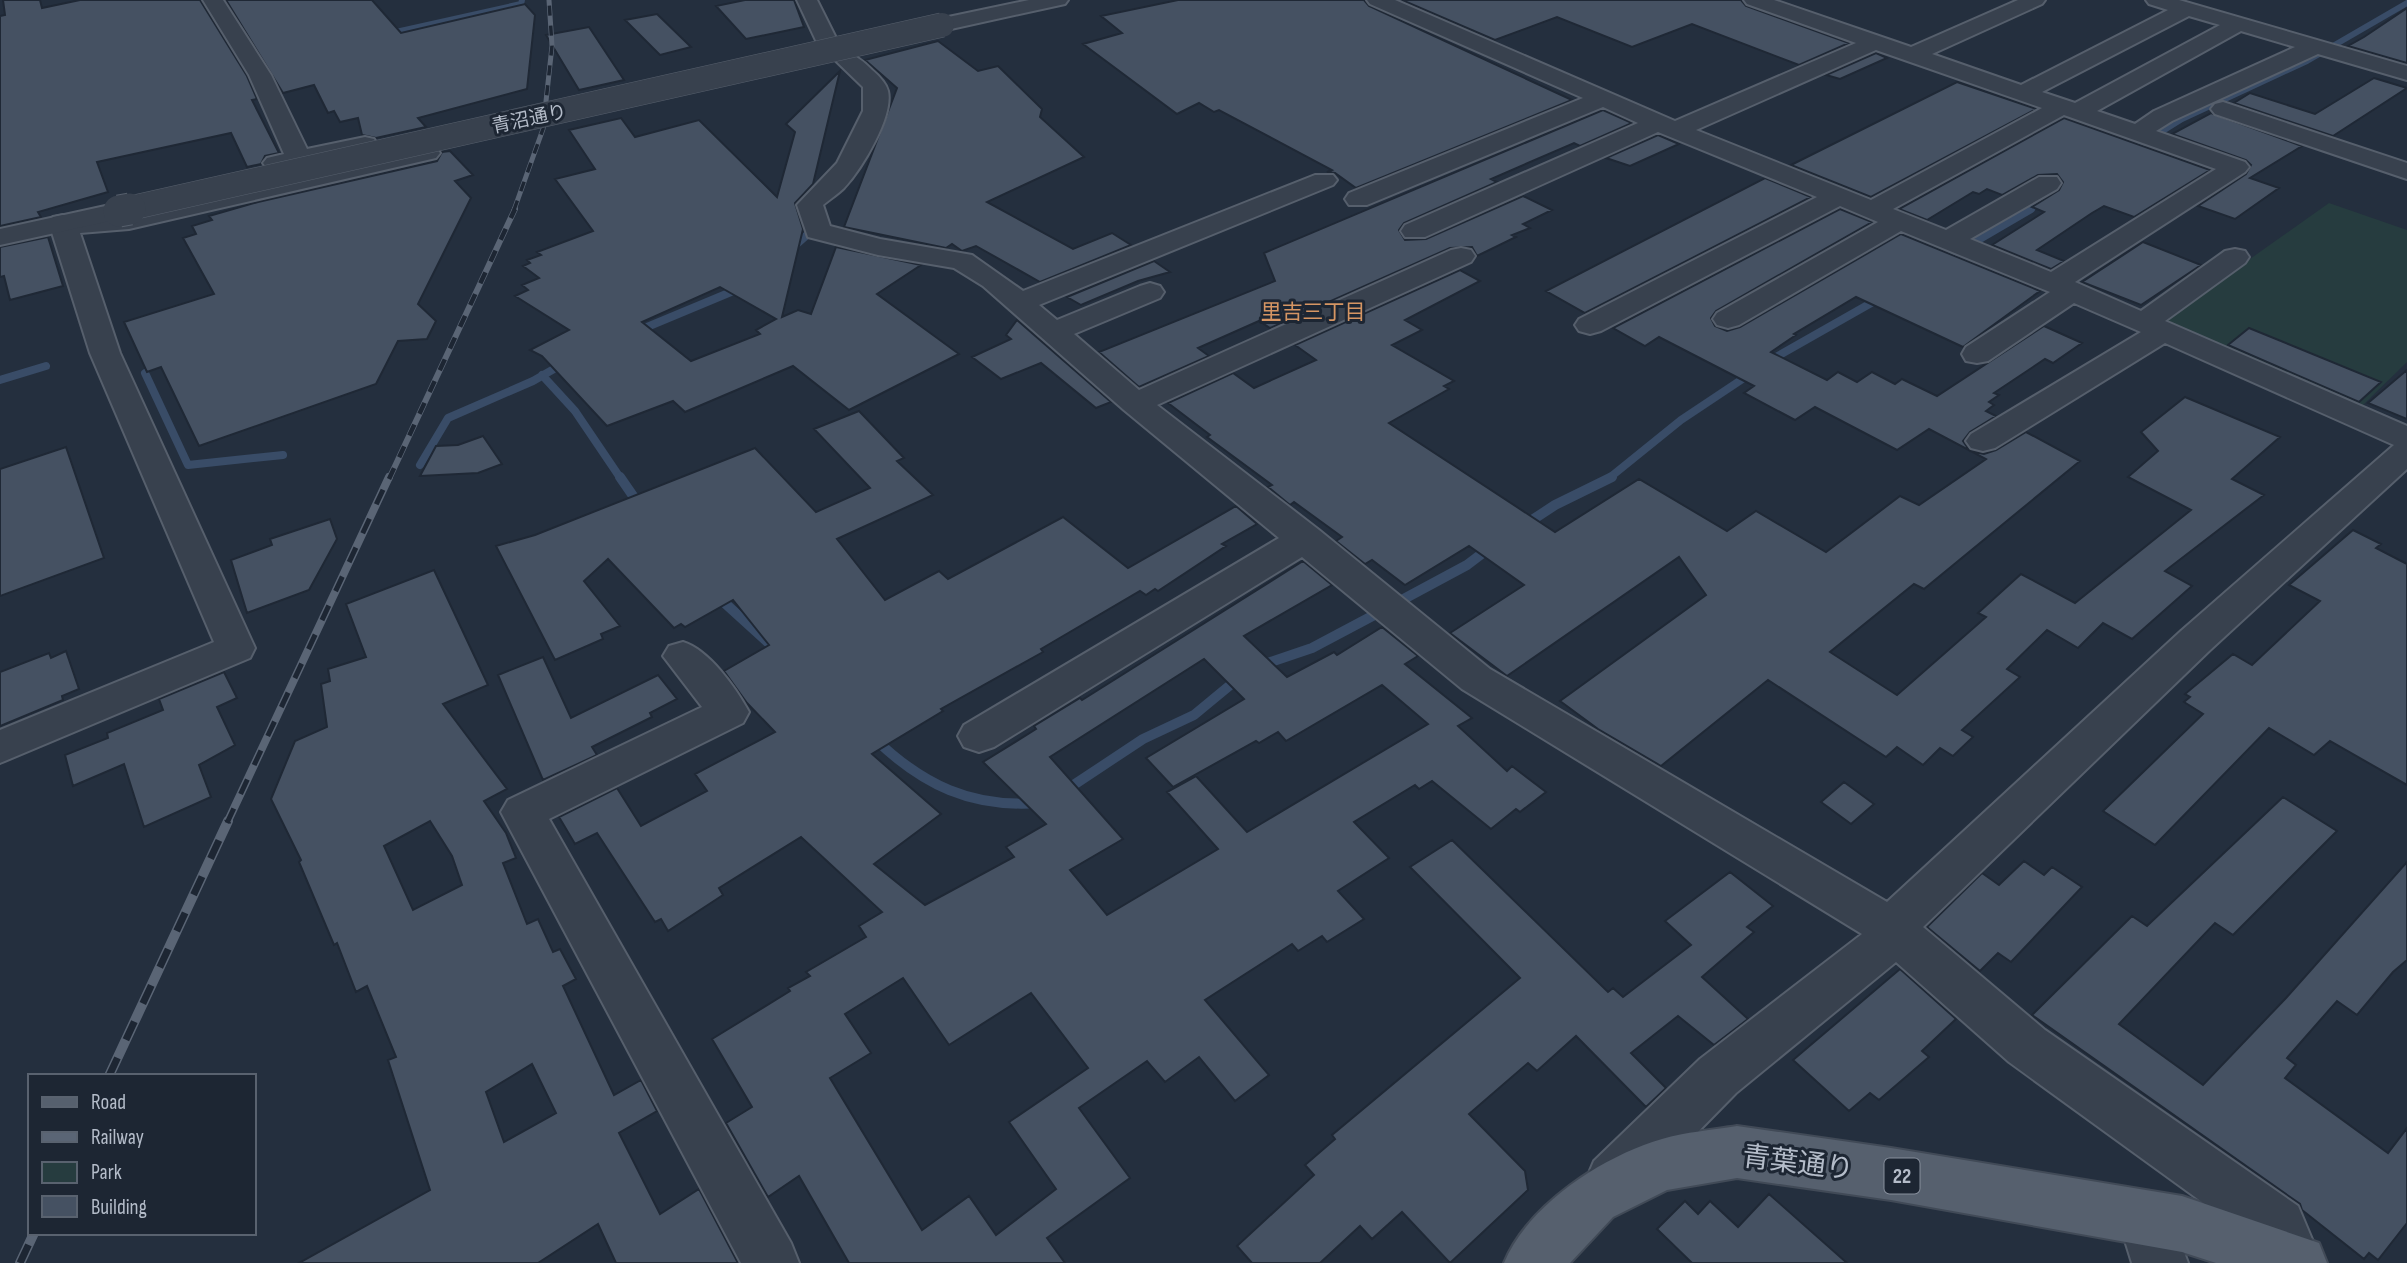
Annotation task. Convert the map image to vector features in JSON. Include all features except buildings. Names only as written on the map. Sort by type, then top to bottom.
[{"type":"main road","name":"青葉通り","points":[[1532,1263],[1594,1198],[1662,1165],[1737,1152],[1891,1174],[2152,1240],[2182,1224],[2297,1262]]},
{"type":"street","points":[[213,0],[260,75],[299,158]]},
{"type":"street","points":[[807,0],[836,50],[877,92],[875,112],[859,147],[835,182],[816,196],[810,205],[816,222],[815,228],[821,233],[878,247],[962,261],[993,279],[1135,403],[1306,538],[1476,679],[1891,928],[2027,1046],[2279,1225],[2297,1262]]},
{"type":"street","name":"青沼通り","points":[[0,237],[1058,0]]},
{"type":"street","points":[[1377,0],[1406,10],[1666,126],[2063,287],[2407,438]]},
{"type":"street","points":[[1406,10],[1437,0]]},
{"type":"street","points":[[1754,0],[2236,167],[2063,287],[1977,354]]},
{"type":"street","points":[[1910,56],[2035,0]]},
{"type":"street","points":[[2157,0],[2407,73]]},
{"type":"street","points":[[2020,94],[2187,9]]},
{"type":"street","points":[[836,50],[602,92],[617,110],[836,50],[951,14],[1007,11]]},
{"type":"street","points":[[1760,29],[1796,15]]},
{"type":"street","points":[[1873,209],[2238,24]]},
{"type":"street","points":[[1415,231],[1873,43]]},
{"type":"street","points":[[2146,137],[2163,116],[2324,48]]},
{"type":"street","points":[[1358,199],[1604,98]]},
{"type":"street","points":[[2223,109],[2407,171]]},
{"type":"street","points":[[466,122],[477,122],[486,136],[463,145],[129,221],[94,226],[63,223],[79,212],[102,203],[466,122]]},
{"type":"street","points":[[1020,302],[1324,180]]},
{"type":"street","points":[[1960,244],[2048,183]]},
{"type":"street","points":[[1590,325],[1839,196]]},
{"type":"street","points":[[1728,319],[1900,220]]},
{"type":"street","points":[[0,747],[236,648],[105,353],[63,223]]},
{"type":"street","points":[[1135,403],[1461,256]]},
{"type":"street","points":[[1983,441],[2154,327],[2235,257]]},
{"type":"street","points":[[1055,331],[1150,292]]},
{"type":"street","points":[[1594,1198],[1718,1076],[1878,950],[1891,928],[2195,641],[2407,451]]},
{"type":"street","points":[[979,736],[1306,538]]},
{"type":"street","points":[[683,656],[729,712],[523,812],[771,1263]]},
{"type":"green space","points":[[2329,203],[2407,230],[2407,362],[2360,408],[2161,322]]},
{"type":"waterway","points":[[387,34],[521,4],[522,0]]},
{"type":"waterway","points":[[2129,152],[2182,119],[2307,61],[2407,3]]},
{"type":"waterway","points":[[2028,210],[2046,200]]},
{"type":"waterway","points":[[1942,261],[2031,209]]},
{"type":"waterway","points":[[791,249],[807,235]]},
{"type":"waterway","points":[[635,332],[743,287]]},
{"type":"waterway","points":[[1769,361],[1880,298]]},
{"type":"waterway","points":[[542,376],[566,362]]},
{"type":"waterway","points":[[0,380],[46,366]]},
{"type":"waterway","points":[[1608,479],[1681,420],[1753,372]]},
{"type":"waterway","points":[[145,373],[188,465],[283,455]]},
{"type":"waterway","points":[[420,465],[448,418],[542,376]]},
{"type":"waterway","points":[[542,376],[575,411],[621,479]]},
{"type":"waterway","points":[[620,477],[640,506]]},
{"type":"waterway","points":[[1608,479],[1612,477]]},
{"type":"waterway","points":[[1523,526],[1555,505],[1608,479]]},
{"type":"waterway","points":[[1400,601],[1467,565],[1492,546]]},
{"type":"waterway","points":[[717,596],[772,646]]},
{"type":"waterway","points":[[1259,666],[1312,648],[1378,613]]},
{"type":"waterway","points":[[1063,792],[1143,739],[1194,715],[1240,677]]},
{"type":"waterway","points":[[875,739],[911,769],[950,790],[991,802],[1039,803]]},
{"type":"railway","points":[[514,210],[543,129],[552,46],[549,0]]},
{"type":"railway","points":[[389,479],[515,209]]},
{"type":"railway","points":[[227,823],[389,477]]},
{"type":"railway","points":[[110,1074],[228,821]]},
{"type":"railway","points":[[20,1263],[33,1235]]},
{"type":"district","name":"里吉三丁目","points":[[1313,312]]}]
